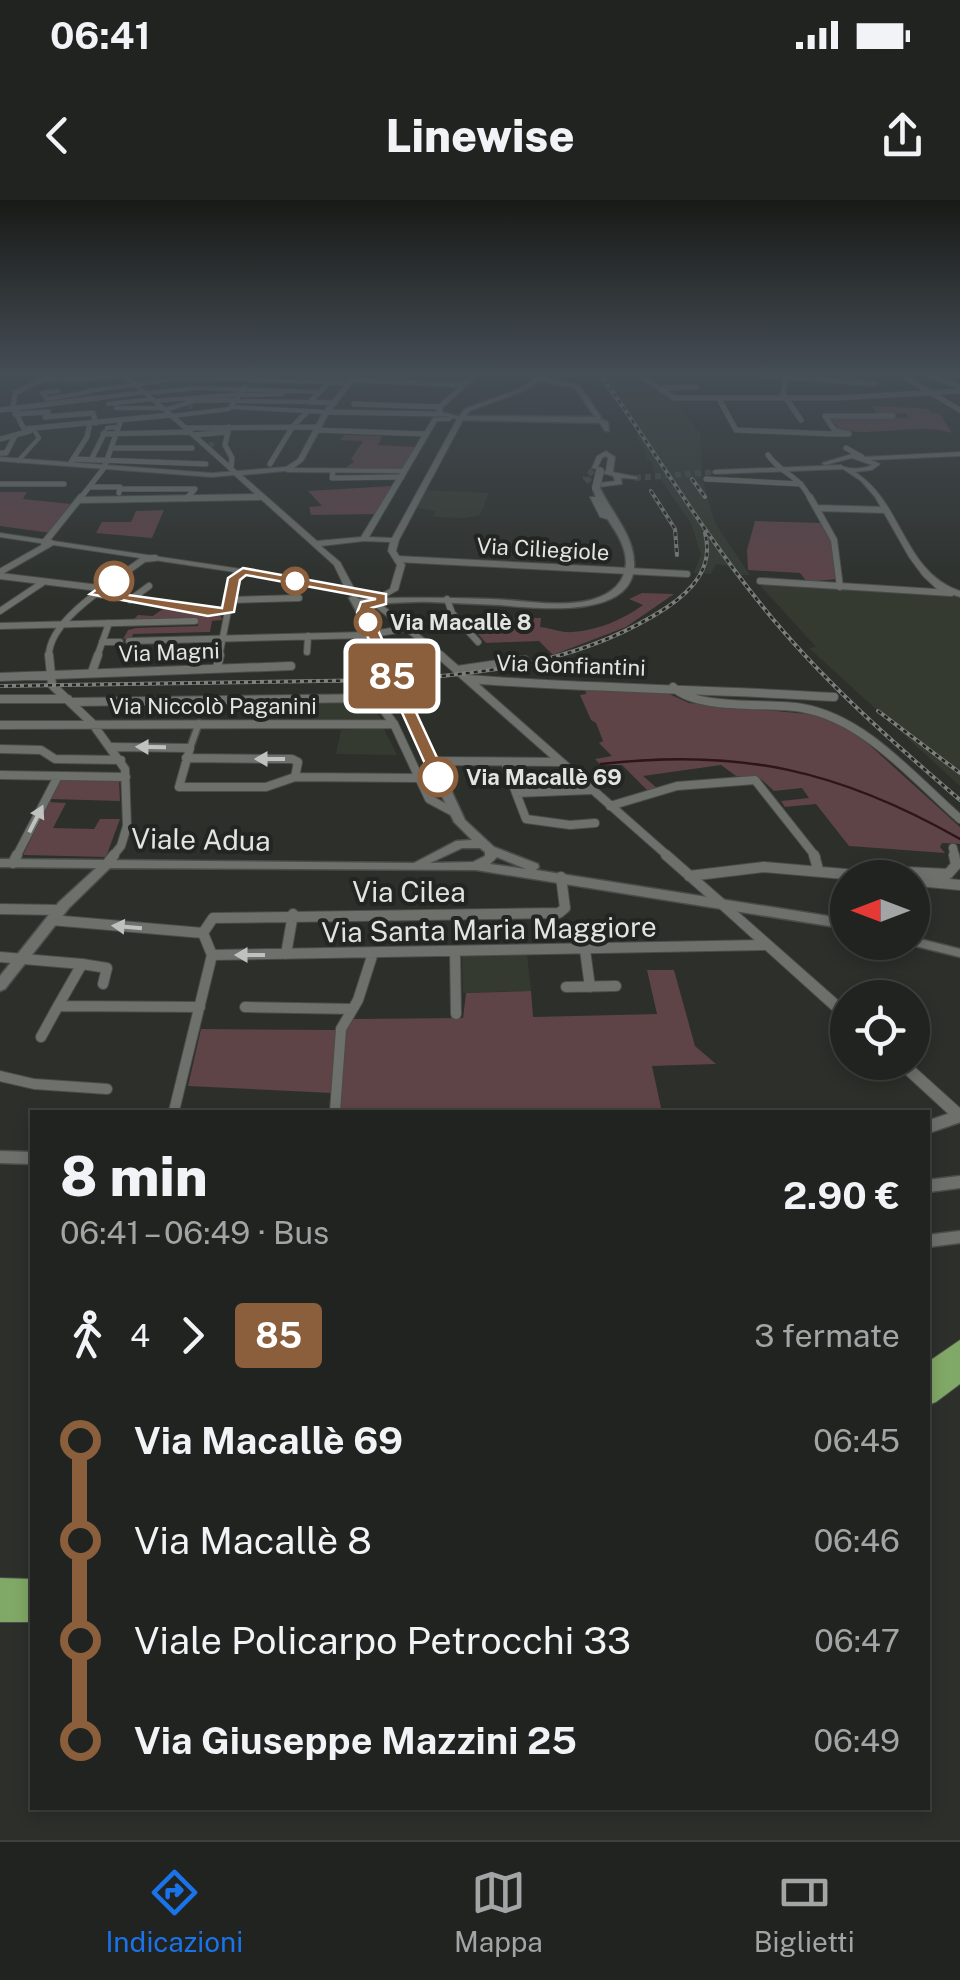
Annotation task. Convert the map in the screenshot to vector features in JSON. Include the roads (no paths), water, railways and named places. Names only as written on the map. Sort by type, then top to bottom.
[{"type":"highway","points":[[930,1373],[960,1350]]},
{"type":"highway","points":[[930,1394],[960,1370]]},
{"type":"highway","points":[[8,1606],[30,1593]]},
{"type":"main road","points":[[354,597],[377,601],[541,605],[581,605],[603,600],[622,589],[628,571],[628,546],[599,489],[607,474]]},
{"type":"main road","points":[[354,597],[377,601]]},
{"type":"main road","points":[[377,601],[366,632],[431,761],[445,803],[451,860],[469,866],[489,861],[487,848]]},
{"type":"main road","points":[[445,803],[487,848],[556,876],[830,921]]},
{"type":"main road","name":"Viale Adua","points":[[401,866],[467,842],[487,848]]},
{"type":"main road","name":"Viale Adua","points":[[7,862],[469,866],[556,876]]},
{"type":"main road","points":[[0,986],[56,915],[107,864]]},
{"type":"main road","points":[[930,946],[960,953]]},
{"type":"street","points":[[0,470],[25,451]]},
{"type":"street","points":[[70,462],[78,451]]},
{"type":"street","points":[[91,460],[95,451]]},
{"type":"street","points":[[0,574],[49,541],[106,465],[111,451]]},
{"type":"street","points":[[213,451],[338,564],[354,597]]},
{"type":"street","points":[[228,451],[234,472]]},
{"type":"street","points":[[270,464],[278,451]]},
{"type":"street","points":[[280,469],[300,462],[306,451]]},
{"type":"street","points":[[364,539],[418,451]]},
{"type":"street","points":[[442,451],[395,540],[392,551],[401,566],[394,590],[377,601],[830,1001]]},
{"type":"street","points":[[841,465],[846,452],[863,457],[959,455]]},
{"type":"street","points":[[768,455],[778,468],[802,484],[814,508],[830,526],[839,546],[840,587]]},
{"type":"street","points":[[0,456],[14,461],[234,472],[280,469],[313,475],[332,471],[404,474]]},
{"type":"street","points":[[715,472],[875,466],[896,456]]},
{"type":"street","points":[[863,457],[875,466]]},
{"type":"street","points":[[70,462],[206,464]]},
{"type":"street","points":[[214,463],[224,462]]},
{"type":"street","points":[[841,465],[859,475],[872,490],[934,585],[956,593]]},
{"type":"street","points":[[872,490],[875,466]]},
{"type":"street","points":[[607,474],[599,489],[604,516],[613,520]]},
{"type":"street","points":[[706,479],[802,484]]},
{"type":"street","points":[[0,484],[64,484]]},
{"type":"street","points":[[90,486],[195,489],[186,499]]},
{"type":"street","points":[[114,500],[122,488]]},
{"type":"street","points":[[80,500],[261,498]]},
{"type":"street","points":[[814,508],[886,510]]},
{"type":"street","points":[[0,535],[243,571],[332,588],[354,597]]},
{"type":"street","points":[[314,544],[395,540]]},
{"type":"street","points":[[107,864],[125,834],[128,814],[122,760],[48,675],[49,648],[59,624],[140,557]]},
{"type":"street","name":"Via Ciliegiole","points":[[397,559],[687,574]]},
{"type":"street","points":[[217,668],[234,578],[243,571]]},
{"type":"street","points":[[0,574],[95,590],[114,581]]},
{"type":"street","points":[[0,611],[43,582]]},
{"type":"street","points":[[760,582],[956,593]]},
{"type":"street","points":[[920,592],[934,585]]},
{"type":"street","points":[[130,600],[149,586]]},
{"type":"street","points":[[96,594],[228,612]]},
{"type":"street","points":[[230,600],[299,598]]},
{"type":"street","points":[[447,600],[452,613],[478,642]]},
{"type":"street","points":[[0,636],[3,626],[195,621]]},
{"type":"street","points":[[92,672],[109,623]]},
{"type":"street","points":[[102,642],[308,636],[410,628]]},
{"type":"street","points":[[307,652],[308,636]]},
{"type":"street","points":[[457,670],[525,660]]},
{"type":"street","name":"Via Magni","points":[[0,677],[291,666]]},
{"type":"street","name":"Via Gonfiantini","points":[[466,678],[564,687],[673,686],[834,697]]},
{"type":"street","name":"Via Gonfiantini","points":[[673,686],[694,700],[803,708],[840,718],[864,732],[960,820]]},
{"type":"street","points":[[0,699],[375,698],[394,724],[419,778],[445,803]]},
{"type":"street","points":[[199,723],[178,787],[263,787],[296,777],[419,778]]},
{"type":"street","name":"Via Niccolò Paganini","points":[[0,724],[394,724]]},
{"type":"street","points":[[112,747],[190,748]]},
{"type":"street","points":[[0,749],[42,750],[55,759],[122,760]]},
{"type":"street","points":[[186,758],[292,759],[298,762],[296,777]]},
{"type":"street","points":[[431,761],[560,762]]},
{"type":"street","points":[[505,762],[526,819],[556,820],[576,828],[596,823]]},
{"type":"street","points":[[1,776],[126,777]]},
{"type":"street","points":[[7,862],[58,776]]},
{"type":"street","points":[[610,806],[674,786],[755,780],[764,786],[819,867],[830,869]]},
{"type":"street","points":[[516,794],[591,790]]},
{"type":"street","points":[[689,876],[729,868],[819,867],[944,875],[956,866],[952,848]]},
{"type":"street","name":"Via Cilea","points":[[202,933],[218,916],[559,913],[565,910],[556,876]]},
{"type":"street","points":[[930,882],[960,885]]},
{"type":"street","points":[[678,898],[697,894],[700,885]]},
{"type":"street","points":[[746,926],[749,914],[764,908]]},
{"type":"street","points":[[0,910],[202,933],[212,955],[174,1110]]},
{"type":"street","points":[[286,954],[292,914]]},
{"type":"street","name":"Via Santa Maria Maggiore","points":[[212,955],[767,944]]},
{"type":"street","points":[[584,950],[590,987]]},
{"type":"street","points":[[456,952],[456,1014]]},
{"type":"street","points":[[334,1110],[337,1045],[373,954]]},
{"type":"street","points":[[0,957],[107,968],[103,984]]},
{"type":"street","points":[[41,1037],[82,964]]},
{"type":"street","points":[[566,987],[616,986]]},
{"type":"street","points":[[58,1006],[200,1007]]},
{"type":"street","points":[[245,1007],[352,1009]]},
{"type":"street","points":[[0,1076],[34,1084],[107,1089]]},
{"type":"street","points":[[920,1080],[960,1116],[930,1126]]},
{"type":"street","points":[[0,1157],[30,1158]]},
{"type":"street","points":[[930,1186],[960,1182]]},
{"type":"street","points":[[930,1241],[960,1238]]},
{"type":"waterway","points":[[601,764],[698,759],[787,770],[872,796],[960,839]]},
{"type":"tunnel","points":[[590,482],[586,478],[595,468]]},
{"type":"tunnel","points":[[635,478],[715,472]]},
{"type":"railway","points":[[652,451],[720,550],[785,634],[857,708],[960,800]]},
{"type":"railway","points":[[692,479],[705,497]]},
{"type":"railway","points":[[651,491],[675,529],[677,555]]},
{"type":"railway","points":[[402,679],[471,673],[539,661],[636,626],[666,608],[699,577],[706,557],[705,533]]},
{"type":"railway","points":[[0,686],[387,680]]},
{"type":"railway","points":[[878,711],[960,773]]},
{"type":"place","name":"Via Macallè 8","points":[[368,622]]},
{"type":"place","name":"Via Macallè 69","points":[[438,777]]}]
